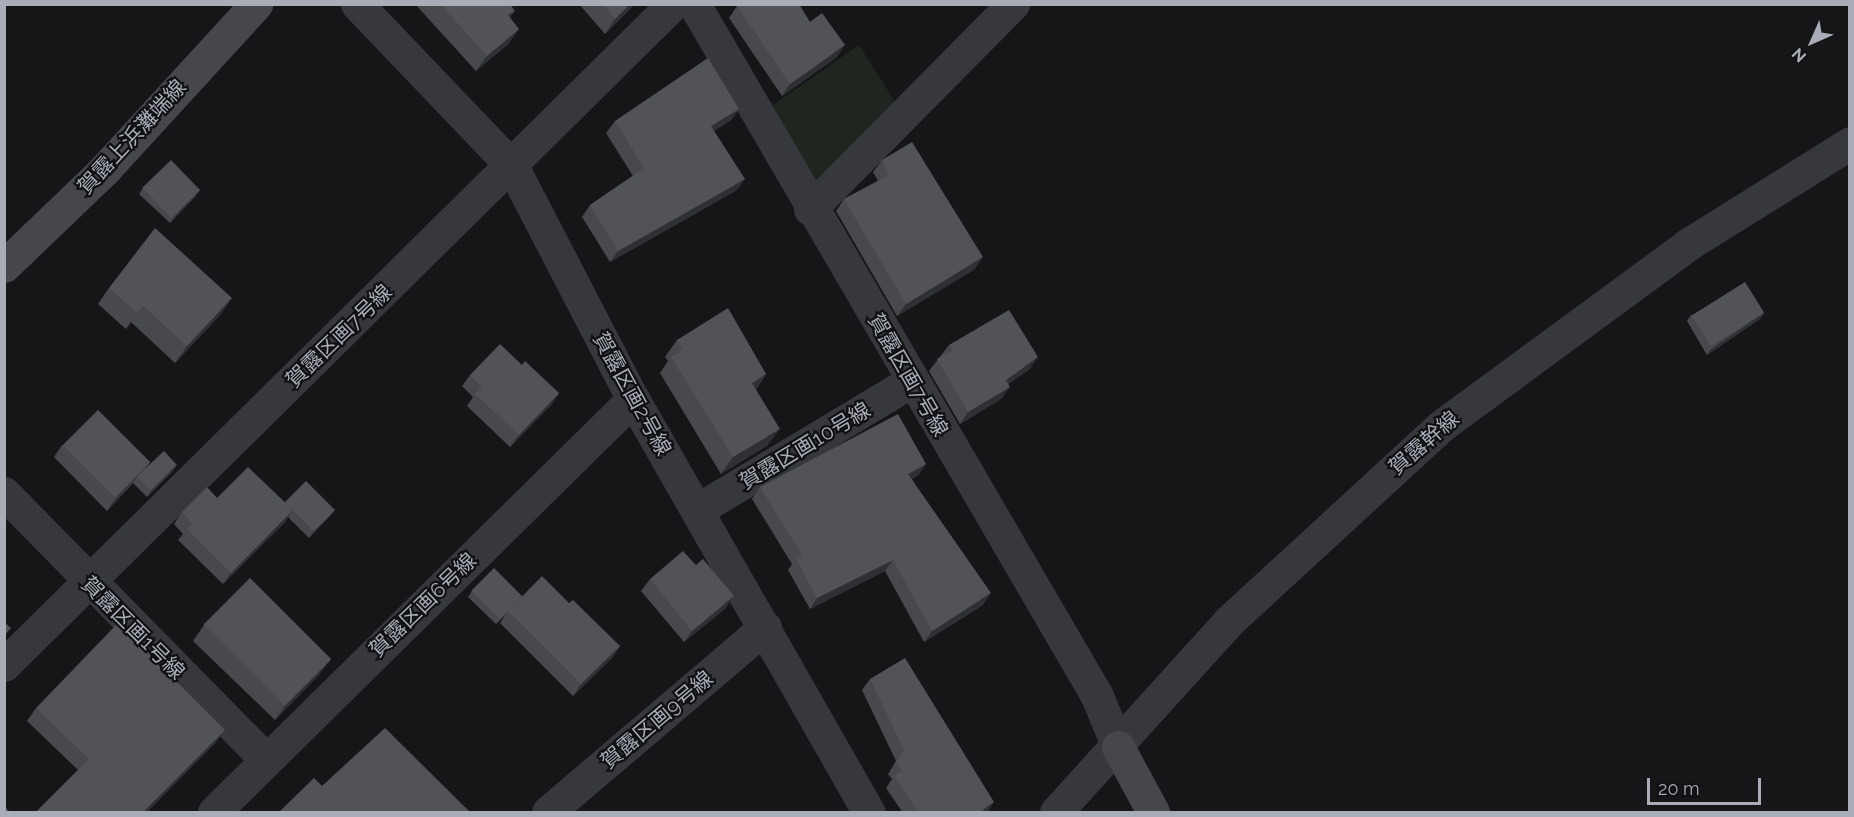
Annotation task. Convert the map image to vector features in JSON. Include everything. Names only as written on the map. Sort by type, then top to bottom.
[{"type":"street","name":"賀露上浜灘端線","points":[[4,266],[105,169],[256,4]]},
{"type":"street","name":"賀露区画2号線","points":[[357,4],[513,166],[633,399],[869,813]]},
{"type":"street","name":"賀露区画7号線","points":[[4,665],[513,166],[673,4]]},
{"type":"street","name":"賀露区画7号線","points":[[694,4],[810,209],[1097,696],[1118,747]]},
{"type":"street","points":[[810,209],[1013,4]]},
{"type":"street","name":"賀露幹線","points":[[1056,813],[1118,747],[1228,622],[1441,426],[1687,245],[1850,143]]},
{"type":"street","name":"賀露区画10号線","points":[[697,510],[912,381]]},
{"type":"street","name":"賀露区画6号線","points":[[214,813],[633,399]]},
{"type":"street","name":"賀露区画1号線","points":[[4,493],[87,583],[266,760]]},
{"type":"street","name":"賀露区画9号線","points":[[548,813],[765,627]]},
{"type":"street","points":[[1118,747],[1153,813]]},
{"type":"shaded area","points":[[859,45],[899,108],[818,189],[770,107]]},
{"type":"building","points":[[440,4],[510,4],[515,11],[508,15],[519,29],[487,56]]},
{"type":"building","points":[[603,4],[630,4],[615,19]]},
{"type":"building","points":[[739,4],[799,4],[810,22],[822,13],[845,45],[790,84],[737,6]]},
{"type":"building","points":[[708,58],[739,109],[711,126],[745,179],[618,251],[590,205],[644,168],[615,121]]},
{"type":"building","points":[[912,142],[983,257],[906,304],[844,199],[889,175],[882,160]]},
{"type":"building","points":[[171,160],[200,190],[171,218],[142,188]]},
{"type":"building","points":[[155,228],[232,298],[187,346],[143,306],[137,313],[109,288]]},
{"type":"building","points":[[1745,282],[1764,313],[1711,346],[1692,315]]},
{"type":"building","points":[[728,308],[766,374],[752,383],[780,429],[733,457],[671,357],[683,350],[677,340]]},
{"type":"building","points":[[1009,310],[1038,357],[1006,380],[1010,387],[968,412],[937,359],[953,350],[949,345]]},
{"type":"building","points":[[500,344],[522,365],[525,361],[559,393],[519,435],[475,394],[482,387],[470,375]]},
{"type":"building","points":[[98,410],[150,462],[115,498],[63,445]]},
{"type":"building","points":[[898,414],[926,464],[908,474],[991,593],[932,631],[893,560],[817,598],[796,558],[802,555],[760,487]]},
{"type":"building","points":[[164,451],[177,465],[150,490],[137,476]]},
{"type":"building","points":[[248,467],[293,510],[231,573],[187,529],[192,523],[182,512],[207,487],[217,498]]},
{"type":"building","points":[[306,481],[335,510],[314,531],[285,502]]},
{"type":"building","points":[[683,551],[696,565],[703,559],[734,596],[692,631],[650,579]]},
{"type":"building","points":[[494,568],[522,596],[500,619],[471,591]]},
{"type":"building","points":[[542,576],[569,603],[573,600],[620,646],[581,684],[508,611]]},
{"type":"building","points":[[250,578],[331,659],[285,706],[203,625]]},
{"type":"building","points":[[4,622],[11,628],[4,636]]},
{"type":"building","points":[[118,623],[225,730],[142,813],[35,813],[89,759],[36,708]]},
{"type":"building","points":[[905,658],[994,802],[979,813],[919,813],[894,776],[902,771],[896,763],[904,750],[870,679]]},
{"type":"building","points":[[385,728],[471,813],[278,813],[314,778],[322,786]]},
{"type":"building","points":[[4,806],[11,813],[4,813]]}]
